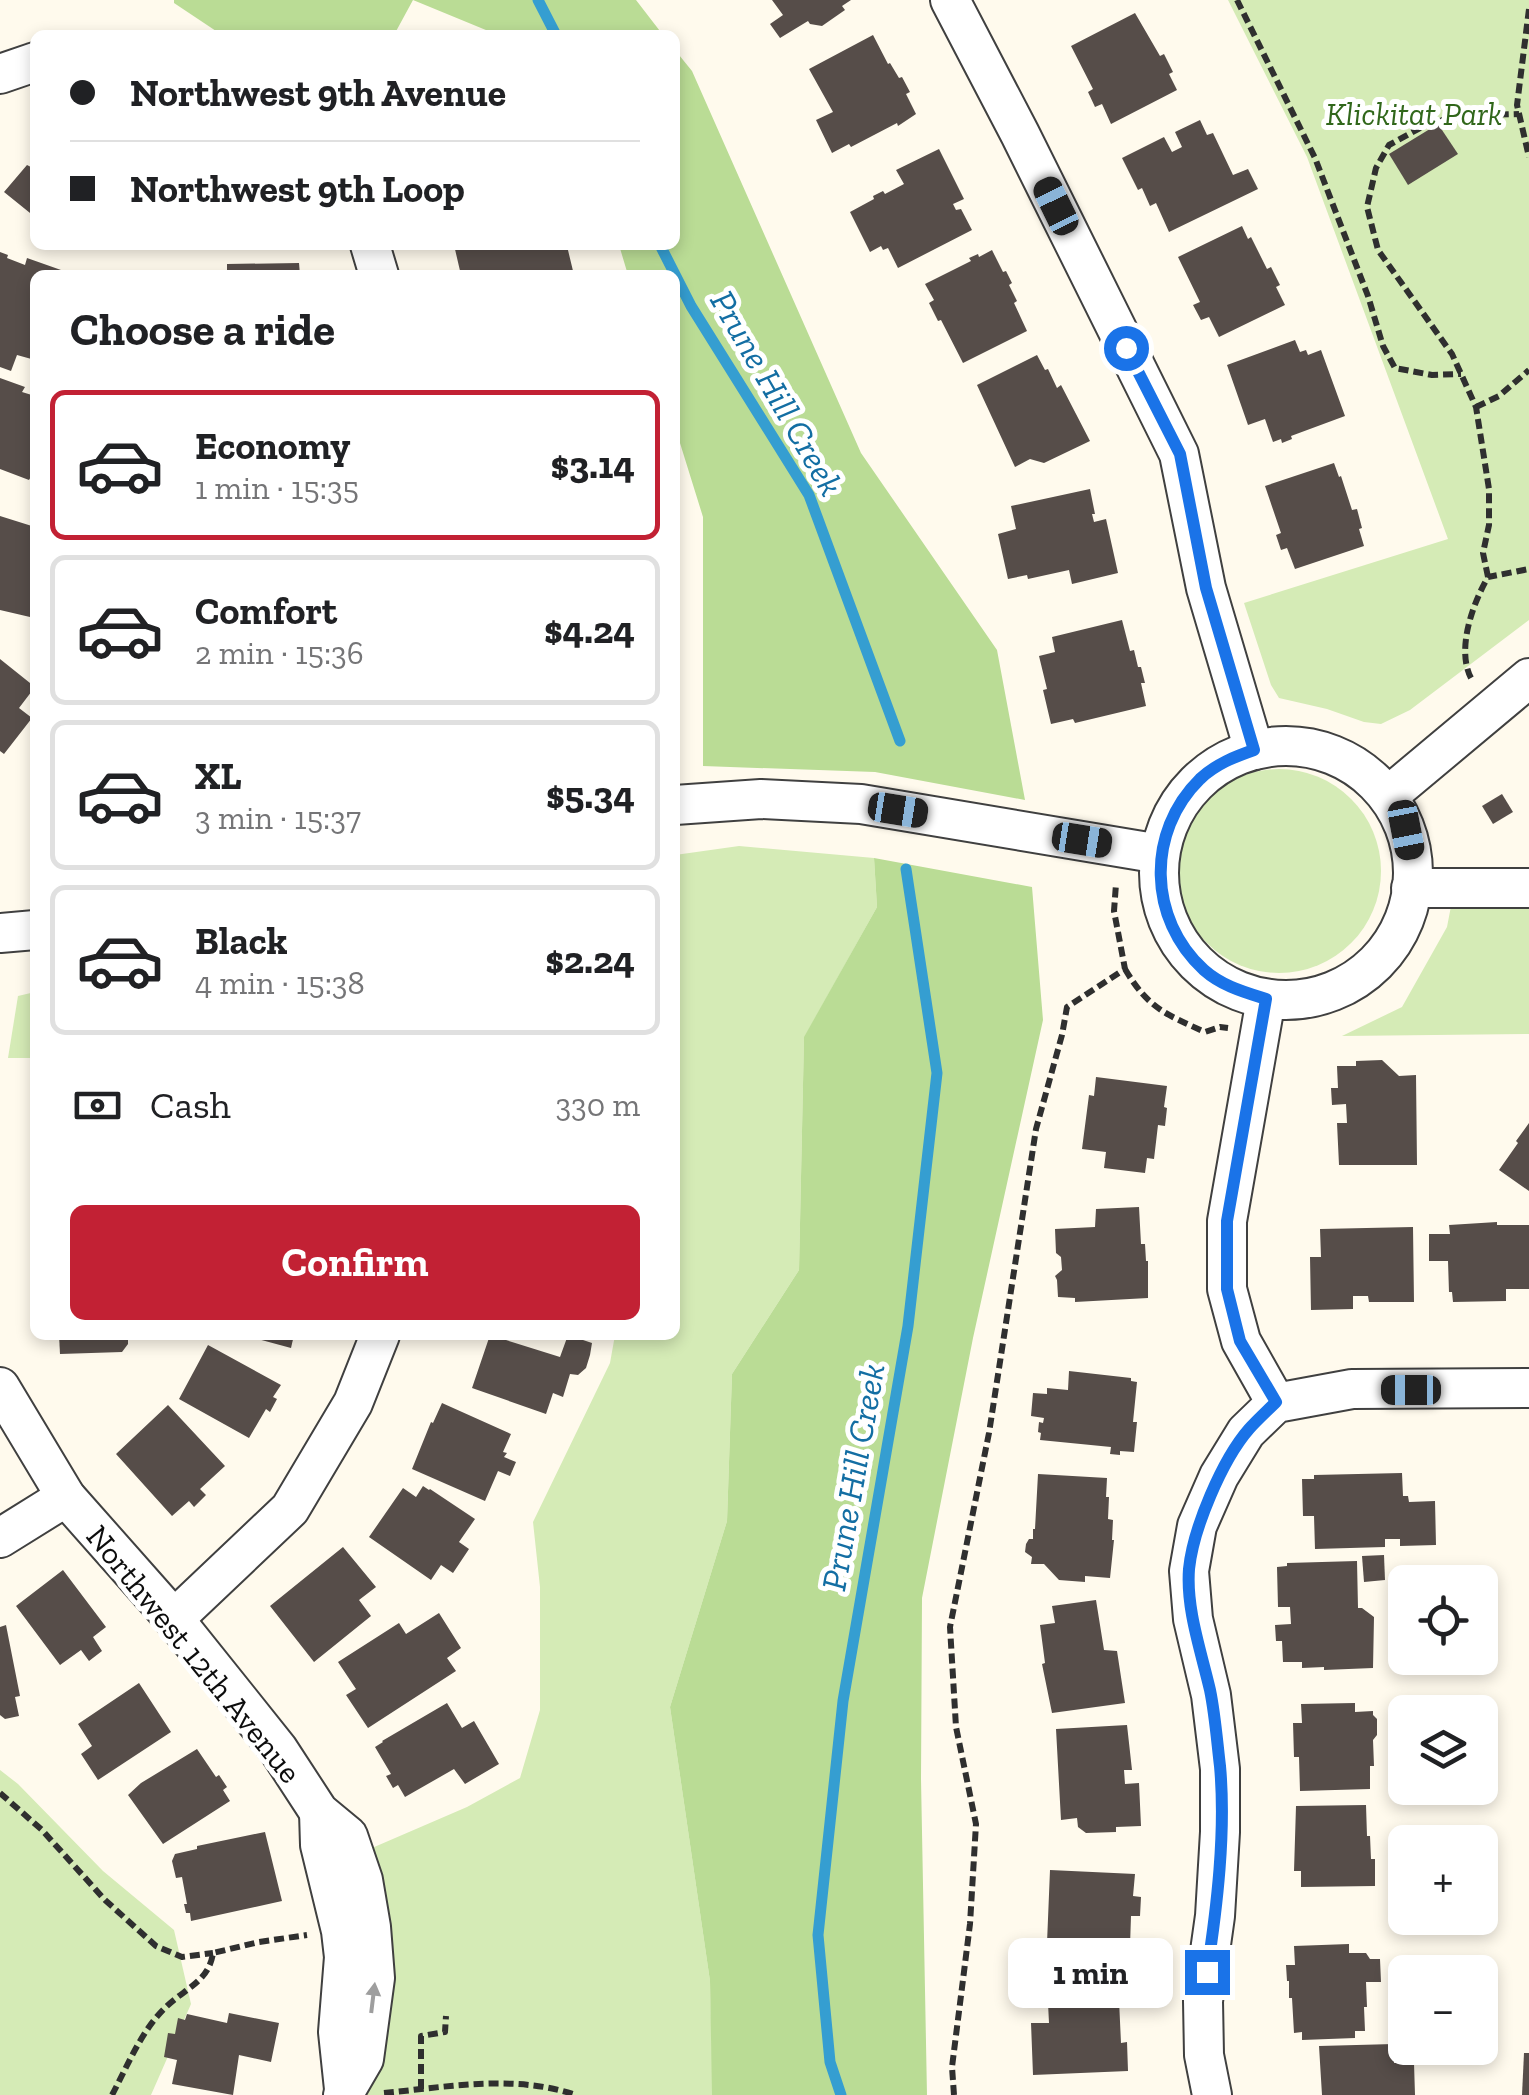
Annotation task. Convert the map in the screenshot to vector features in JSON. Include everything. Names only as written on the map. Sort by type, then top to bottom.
[{"type":"street","points":[[950,0],[1180,454],[1206,588],[1254,750]]},
{"type":"street","points":[[0,74],[30,64]]},
{"type":"street","points":[[1388,796],[1529,678]]},
{"type":"street","points":[[1292,746],[1328,752],[1362,770],[1388,796],[1406,830],[1414,867],[1410,904],[1395,939],[1371,968],[1340,989],[1263,1015],[1206,972],[1184,948],[1168,920],[1160,887],[1160,854],[1168,826],[1182,800],[1202,777],[1226,760],[1254,750],[1292,746]]},
{"type":"street","points":[[680,804],[761,798],[861,804],[1160,854]]},
{"type":"street","points":[[1412,888],[1529,888]]},
{"type":"street","points":[[0,933],[30,930]]},
{"type":"street","points":[[1263,1015],[1227,1221],[1227,1289],[1240,1341],[1276,1402]]},
{"type":"street","points":[[174,1619],[290,1509],[353,1404],[378,1340]]},
{"type":"street","points":[[1212,2095],[1204,2056],[1203,2001],[1216,1916],[1220,1770],[1211,1696],[1193,1619],[1189,1571],[1197,1526],[1246,1432],[1276,1402],[1352,1389],[1529,1388]]},
{"type":"street","name":"Northwest 12th Avenue","points":[[1,1394],[66,1498],[174,1619],[278,1749],[319,1812],[348,1836],[363,1880],[375,1978],[364,2059],[343,2092]]},
{"type":"street","name":"Northwest 12th Avenue","points":[[0,1538],[66,1498]]},
{"type":"street","name":"Northwest 12th Avenue","points":[[319,1812],[320,1845],[344,1957],[338,2032],[343,2092]]},
{"type":"path","points":[[1237,0],[1315,158],[1383,346],[1395,368],[1432,376],[1461,374]]},
{"type":"path","points":[[1529,9],[1517,105],[1529,157]]},
{"type":"path","points":[[1489,711],[1467,670],[1467,634],[1475,600],[1488,577],[1483,553],[1489,524],[1488,489],[1476,407],[1452,354],[1378,250],[1367,207],[1376,168],[1389,145],[1454,116],[1519,114]]},
{"type":"path","points":[[1476,407],[1499,396],[1529,370]]},
{"type":"path","points":[[1488,577],[1529,569]]},
{"type":"path","points":[[1118,846],[1114,911],[1125,969],[1139,992],[1162,1014],[1205,1032],[1263,1015]]},
{"type":"path","points":[[954,2095],[952,2067],[970,1924],[976,1824],[956,1727],[950,1627],[989,1433],[1036,1129],[1067,1007],[1125,969]]},
{"type":"path","points":[[0,1793],[156,1946],[182,1957],[341,1931]]},
{"type":"path","points":[[112,2095],[140,2040],[166,2007],[198,1984],[212,1966],[213,1953]]},
{"type":"path","points":[[421,2090],[420,2036],[445,2032],[446,2016]]},
{"type":"path","points":[[343,2092],[383,2094],[479,2083],[553,2087],[576,2095]]},
{"type":"green space","points":[[413,0],[397,30],[214,30],[174,3]]},
{"type":"green space","points":[[413,0],[636,0],[659,30],[486,30]]},
{"type":"green space","name":"Klickitat Park","points":[[1228,0],[1529,0],[1529,620],[1410,710],[1381,724],[1279,698],[1271,685],[1244,603],[1448,539],[1307,157]]},
{"type":"green space","points":[[680,56],[692,71],[861,453],[997,650],[1025,800],[875,772],[703,766],[703,517],[680,443],[680,270],[626,270],[620,250],[680,250]]},
{"type":"green space","points":[[1279,769],[1318,777],[1351,799],[1373,832],[1381,871],[1373,910],[1351,943],[1318,965],[1279,973],[1240,965],[1207,943],[1185,910],[1177,871],[1185,832],[1207,799],[1240,777]]},
{"type":"green space","points":[[739,846],[874,858],[877,907],[804,1038],[799,1270],[732,1374],[727,1521],[670,1707],[710,1981],[713,2092],[367,2095],[383,2005],[365,1851],[467,1807],[520,1778],[540,1710],[540,1587],[533,1522],[610,1363],[614,1340],[680,1340],[680,854]]},
{"type":"green space","points":[[874,858],[1032,887],[1043,1020],[973,1338],[922,1598],[927,2095],[712,2095],[710,1981],[670,1707],[727,1521],[732,1374],[799,1270],[804,1037],[877,907]]},
{"type":"green space","points":[[1529,899],[1529,1034],[1342,1036],[1402,1007],[1447,927],[1452,901]]},
{"type":"green space","points":[[30,993],[30,1058],[8,1058],[18,996]]},
{"type":"green space","points":[[0,1770],[103,1871],[174,1930],[191,2004],[151,2095],[0,2095]]},
{"type":"building","points":[[772,0],[851,0],[842,6],[845,10],[822,26],[808,21],[780,38],[770,24],[783,15]]},
{"type":"building","points":[[1135,13],[1160,56],[1164,54],[1177,90],[1111,124],[1102,104],[1095,107],[1088,92],[1093,89],[1071,46]]},
{"type":"building","points":[[873,35],[888,64],[902,77],[916,114],[898,126],[897,123],[832,153],[816,120],[833,112],[809,69]]},
{"type":"building","points":[[1200,120],[1207,135],[1213,133],[1233,175],[1248,169],[1258,189],[1169,232],[1156,203],[1150,206],[1122,158],[1164,137],[1172,152],[1182,147],[1175,132]]},
{"type":"building","points":[[1438,124],[1458,154],[1408,185],[1389,154]]},
{"type":"building","points":[[939,149],[964,199],[953,204],[956,210],[961,209],[972,230],[898,268],[888,248],[883,250],[881,246],[870,252],[850,212],[874,199],[873,196],[904,184],[896,170]]},
{"type":"building","points":[[27,165],[30,166],[30,213],[4,192]]},
{"type":"building","points":[[1242,226],[1267,269],[1271,267],[1285,305],[1219,337],[1209,317],[1201,320],[1193,305],[1200,302],[1178,257]]},
{"type":"building","points":[[455,250],[568,250],[573,270],[460,270]]},
{"type":"building","points":[[992,250],[1012,283],[1009,285],[1017,301],[1014,303],[1027,331],[963,363],[929,303],[934,300],[925,284],[971,261],[969,258]]},
{"type":"building","points":[[0,252],[25,265],[27,258],[61,270],[30,270],[30,359],[17,355],[11,371],[0,367]]},
{"type":"building","points":[[299,263],[300,270],[227,270],[227,264]]},
{"type":"building","points":[[1295,340],[1300,352],[1306,350],[1308,355],[1321,350],[1345,416],[1282,443],[1281,439],[1273,442],[1265,419],[1248,425],[1227,365]]},
{"type":"building","points":[[1037,355],[1057,388],[1061,385],[1090,441],[1044,463],[1030,459],[1015,467],[977,385]]},
{"type":"building","points":[[0,378],[25,387],[22,392],[30,394],[30,478],[0,469]]},
{"type":"building","points":[[1334,463],[1352,510],[1357,509],[1364,546],[1295,569],[1287,548],[1281,550],[1276,535],[1281,533],[1265,486]]},
{"type":"building","points":[[1090,489],[1094,522],[1106,519],[1118,573],[1072,584],[1069,570],[1008,579],[998,534],[1016,529],[1011,506]]},
{"type":"building","points":[[0,516],[30,525],[30,617],[0,610]]},
{"type":"building","points":[[1122,620],[1130,651],[1134,650],[1141,667],[1146,706],[1075,723],[1073,719],[1051,724],[1039,656],[1055,652],[1052,637]]},
{"type":"building","points":[[0,659],[30,683],[30,694],[19,708],[30,721],[4,754],[0,751]]},
{"type":"building","points":[[1502,794],[1513,812],[1493,824],[1482,806]]},
{"type":"building","points":[[1382,1060],[1399,1076],[1416,1075],[1417,1165],[1339,1165],[1337,1123],[1347,1123],[1346,1104],[1332,1105],[1331,1088],[1338,1088],[1337,1066]]},
{"type":"building","points":[[1096,1077],[1167,1086],[1165,1126],[1158,1125],[1154,1159],[1147,1158],[1145,1173],[1104,1168],[1106,1152],[1082,1149],[1089,1095],[1094,1096]]},
{"type":"building","points":[[1529,1123],[1529,1191],[1499,1170]]},
{"type":"building","points":[[1139,1207],[1141,1244],[1145,1244],[1148,1261],[1148,1298],[1075,1302],[1075,1298],[1058,1297],[1055,1276],[1062,1270],[1061,1257],[1056,1253],[1055,1229],[1095,1227],[1096,1209]]},
{"type":"building","points":[[1449,1225],[1529,1225],[1529,1289],[1506,1289],[1506,1301],[1453,1302],[1448,1261],[1429,1261],[1429,1234],[1450,1234]]},
{"type":"building","points":[[1413,1227],[1414,1302],[1369,1302],[1368,1296],[1353,1296],[1353,1309],[1311,1310],[1310,1257],[1321,1257],[1320,1229]]},
{"type":"building","points":[[59,1340],[128,1340],[122,1352],[60,1354]]},
{"type":"building","points":[[261,1340],[293,1340],[291,1348]]},
{"type":"building","points":[[488,1340],[506,1340],[560,1357],[566,1340],[592,1343],[586,1368],[578,1375],[570,1374],[563,1397],[553,1393],[546,1414],[472,1388]]},
{"type":"building","points":[[208,1345],[281,1385],[270,1412],[266,1409],[249,1438],[179,1399]]},
{"type":"building","points":[[1069,1371],[1137,1382],[1134,1452],[1110,1454],[1111,1447],[1040,1440],[1039,1422],[1043,1423],[1044,1418],[1031,1416],[1033,1393],[1047,1394],[1047,1388],[1068,1390]]},
{"type":"building","points":[[442,1403],[511,1434],[503,1452],[507,1453],[504,1457],[516,1462],[510,1476],[498,1471],[485,1501],[412,1469]]},
{"type":"building","points":[[168,1405],[225,1466],[200,1489],[206,1495],[194,1507],[189,1501],[172,1516],[116,1454]]},
{"type":"building","points":[[1402,1473],[1403,1496],[1408,1496],[1409,1502],[1435,1501],[1436,1545],[1400,1546],[1400,1539],[1385,1539],[1385,1547],[1315,1549],[1314,1516],[1303,1516],[1302,1479],[1314,1479],[1314,1475]]},
{"type":"building","points":[[1038,1474],[1107,1478],[1108,1519],[1113,1520],[1114,1540],[1110,1578],[1085,1576],[1085,1582],[1059,1580],[1044,1564],[1031,1564],[1032,1557],[1025,1552],[1035,1529]]},
{"type":"building","points":[[423,1486],[475,1519],[459,1542],[469,1549],[453,1573],[441,1565],[431,1580],[369,1537],[403,1488],[416,1497]]},
{"type":"building","points":[[343,1547],[376,1587],[359,1600],[371,1616],[314,1662],[270,1606]]},
{"type":"building","points":[[1384,1555],[1385,1580],[1364,1582],[1362,1556]]},
{"type":"building","points":[[1357,1561],[1358,1608],[1374,1617],[1373,1668],[1324,1670],[1302,1668],[1302,1662],[1283,1662],[1282,1641],[1276,1641],[1275,1625],[1291,1624],[1290,1607],[1278,1607],[1277,1567],[1287,1563]]},
{"type":"building","points":[[63,1570],[106,1627],[93,1637],[102,1651],[89,1661],[81,1650],[60,1665],[16,1606]]},
{"type":"building","points":[[1096,1600],[1104,1650],[1117,1651],[1125,1703],[1052,1713],[1042,1664],[1045,1663],[1040,1625],[1055,1623],[1052,1606]]},
{"type":"building","points":[[439,1613],[461,1648],[447,1658],[456,1671],[368,1728],[346,1695],[356,1689],[338,1662],[399,1623],[406,1634]]},
{"type":"building","points":[[6,1625],[20,1696],[15,1697],[19,1716],[5,1719],[0,1715],[0,1627]]},
{"type":"building","points":[[139,1683],[171,1732],[98,1780],[81,1754],[92,1746],[78,1724]]},
{"type":"building","points":[[447,1703],[462,1728],[474,1721],[499,1764],[465,1784],[454,1769],[405,1797],[398,1785],[393,1788],[386,1776],[391,1774],[375,1747]]},
{"type":"building","points":[[1355,1703],[1355,1712],[1373,1711],[1377,1719],[1370,1789],[1300,1791],[1293,1723],[1302,1723],[1301,1704]]},
{"type":"building","points":[[1127,1725],[1132,1770],[1124,1770],[1125,1784],[1139,1783],[1141,1826],[1086,1833],[1078,1827],[1077,1818],[1061,1820],[1056,1729]]},
{"type":"building","points":[[197,1749],[227,1787],[223,1790],[230,1801],[163,1844],[128,1795]]},
{"type":"building","points":[[1366,1805],[1375,1886],[1301,1887],[1301,1871],[1294,1871],[1296,1806]]},
{"type":"building","points":[[265,1832],[282,1901],[191,1921],[184,1904],[182,1877],[176,1878],[172,1861],[175,1854]]},
{"type":"building","points":[[1050,1870],[1135,1874],[1133,1896],[1141,1897],[1140,1916],[1131,1916],[1125,1964],[1086,1963],[1087,1945],[1047,1943]]},
{"type":"building","points":[[1349,1944],[1349,1953],[1366,1953],[1370,1959],[1380,1959],[1381,1982],[1366,1982],[1365,2031],[1355,2031],[1355,2038],[1302,2040],[1302,2032],[1294,2033],[1287,1981],[1286,1965],[1295,1965],[1294,1946]]},
{"type":"building","points":[[1119,2000],[1121,2043],[1127,2042],[1128,2071],[1033,2075],[1031,2023],[1049,2023],[1048,2003]]},
{"type":"building","points":[[229,2013],[279,2023],[271,2062],[239,2055],[233,2095],[172,2084],[177,2060],[164,2057],[168,2033],[175,2034],[178,2018],[185,2020],[187,2014],[227,2023]]},
{"type":"building","points":[[1388,2044],[1388,2065],[1414,2065],[1415,2095],[1322,2095],[1319,2046]]},
{"type":"building","points":[[1524,2053],[1529,2053],[1529,2095],[1522,2095]]},
{"type":"waterway","name":"Prune Hill Creek","points":[[538,0],[553,30]]},
{"type":"waterway","name":"Prune Hill Creek","points":[[663,250],[673,270]]},
{"type":"waterway","name":"Prune Hill Creek","points":[[680,284],[809,495],[900,741]]},
{"type":"waterway","name":"Prune Hill Creek","points":[[841,2095],[830,2062],[818,1935],[843,1701],[908,1326],[937,1073],[906,869]]},
{"type":"route","points":[[1126,348],[1180,454],[1206,588],[1254,750],[1226,760],[1202,777],[1182,800],[1168,826],[1160,854],[1160,887],[1168,920],[1184,948],[1206,972],[1234,990],[1266,999],[1227,1221],[1227,1289],[1240,1341],[1276,1402],[1246,1432],[1220,1476],[1197,1526],[1189,1571],[1193,1619],[1211,1696],[1220,1770],[1216,1916],[1207,1972]]}]
